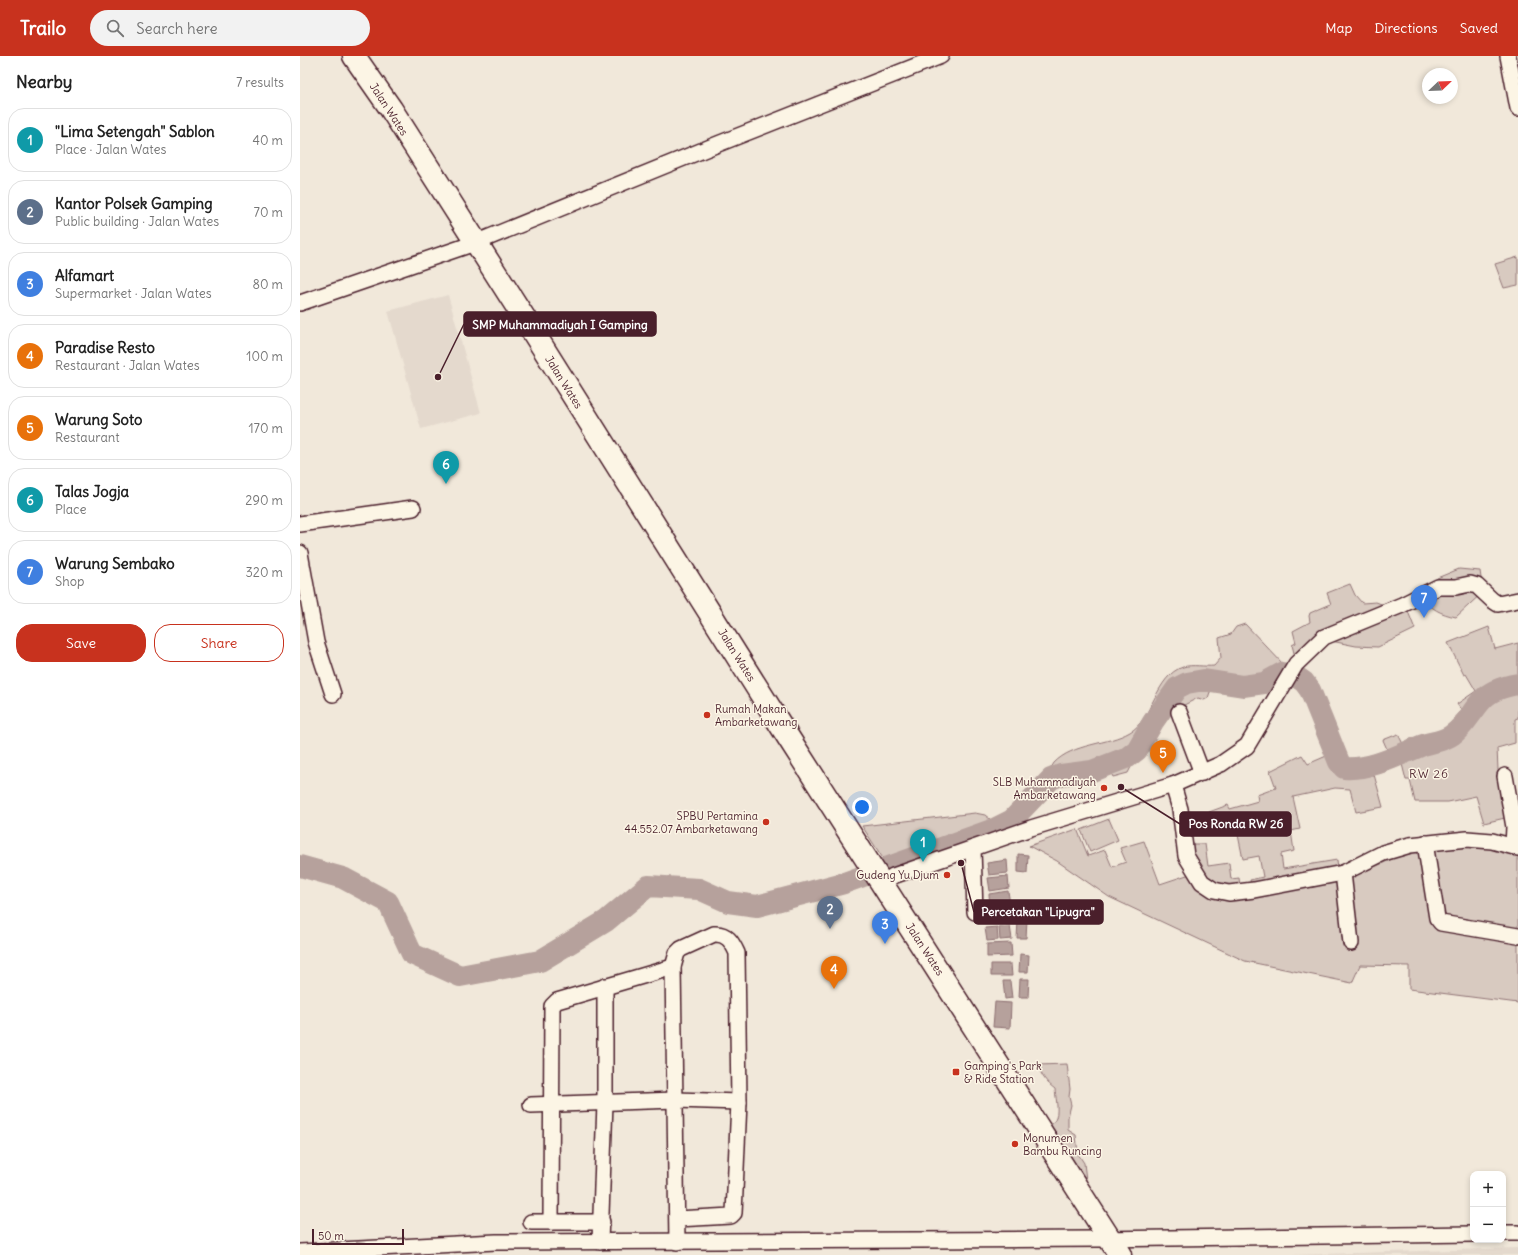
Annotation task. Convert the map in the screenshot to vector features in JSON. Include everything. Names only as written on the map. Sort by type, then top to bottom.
[{"type":"highway","name":"Jalan Wates","points":[[354,56],[391,109],[1115,1247]]},
{"type":"street","points":[[300,303],[475,243],[718,144],[941,56]]},
{"type":"street","points":[[1508,56],[1518,108]]},
{"type":"street","points":[[300,524],[413,508]]},
{"type":"street","points":[[300,553],[316,642],[333,694]]},
{"type":"street","points":[[879,878],[892,876],[1087,810],[1172,785],[1202,773],[1232,757],[1247,746],[1296,664],[1324,637],[1402,605],[1438,587],[1456,587],[1470,584],[1477,586],[1498,604],[1518,600]]},
{"type":"street","points":[[1179,712],[1202,773]]},
{"type":"street","points":[[1172,785],[1180,809],[1186,856],[1202,882],[1214,890],[1229,893],[1254,890],[1343,873],[1395,848],[1425,843],[1467,839],[1485,840],[1516,847],[1505,776]]},
{"type":"street","points":[[1425,843],[1438,918],[1441,923],[1518,936]]},
{"type":"street","points":[[973,848],[975,912]]},
{"type":"street","points":[[1343,873],[1351,943]]},
{"type":"street","points":[[677,1219],[731,1216],[734,1213],[739,1102],[737,953],[733,944],[727,937],[720,934],[714,934],[681,949],[677,953],[673,967],[677,1242]]},
{"type":"street","points":[[551,1222],[553,1104],[552,1006],[557,1001],[673,967]]},
{"type":"street","points":[[600,1242],[602,1222],[605,1103],[605,986]]},
{"type":"street","points":[[531,1104],[676,1100],[739,1102]]},
{"type":"street","points":[[531,1222],[602,1222]]},
{"type":"street","points":[[1506,1233],[1518,1233]]},
{"type":"street","points":[[300,1252],[496,1242],[600,1242],[648,1249],[677,1242],[1115,1247],[1470,1234]]},
{"type":"shaded area","points":[[1518,257],[1518,285],[1504,288],[1495,264]]},
{"type":"shaded area","points":[[448,295],[481,413],[421,429],[388,311]]},
{"type":"shaded area","points":[[1459,569],[1480,571],[1483,592],[1456,617],[1432,608],[1422,596],[1437,578]]},
{"type":"shaded area","points":[[1350,584],[1355,595],[1362,603],[1376,602],[1384,605],[1405,604],[1415,629],[1378,647],[1356,646],[1331,641],[1295,657],[1292,645],[1296,643],[1293,631],[1310,622],[1310,613],[1331,604],[1327,593]]},
{"type":"shaded area","points":[[1245,624],[1285,666],[1276,669],[1262,680],[1253,682],[1231,681],[1210,692],[1208,698],[1204,700],[1198,698],[1180,707],[1174,695],[1146,737],[1128,773],[1113,777],[1109,769],[1078,779],[1070,780],[1055,779],[1046,776],[1054,763],[1062,756],[1081,748],[1112,740],[1130,732],[1144,718],[1166,679],[1183,667],[1214,666],[1221,658],[1219,638],[1231,634],[1236,627]]},
{"type":"shaded area","points":[[1489,627],[1495,649],[1518,643],[1518,718],[1515,719],[1515,743],[1497,748],[1498,770],[1502,775],[1509,817],[1484,823],[1476,796],[1448,802],[1415,802],[1410,780],[1406,780],[1401,760],[1393,763],[1383,740],[1398,734],[1404,746],[1407,746],[1423,738],[1443,734],[1464,720],[1466,717],[1457,704],[1476,691],[1466,674],[1464,675],[1448,643]]},
{"type":"shaded area","points":[[1331,754],[1334,762],[1342,771],[1347,773],[1358,773],[1373,771],[1383,807],[1356,812],[1350,789],[1335,788],[1293,797],[1300,829],[1291,831],[1294,851],[1281,854],[1283,869],[1337,860],[1340,883],[1394,858],[1427,849],[1466,842],[1518,853],[1518,1003],[1409,989],[1409,966],[1360,965],[1352,983],[1245,961],[1109,897],[1057,861],[1029,846],[1077,829],[1088,856],[1105,850],[1112,867],[1126,862],[1120,848],[1144,841],[1160,884],[1190,874],[1188,844],[1205,844],[1208,866],[1229,863],[1231,879],[1239,878],[1240,886],[1251,885],[1250,880],[1263,877],[1259,856],[1243,859],[1237,830],[1213,834],[1209,812],[1228,805],[1230,809],[1258,801],[1257,795],[1276,788],[1270,771],[1302,755],[1308,764]]},
{"type":"shaded area","points":[[975,813],[985,815],[996,824],[886,863],[862,826]]},
{"type":"shaded area","points":[[1109,819],[1118,840],[1090,852],[1081,830]]},
{"type":"shaded area","points":[[1018,854],[1028,855],[1027,873],[1018,872]]},
{"type":"shaded area","points":[[1007,860],[1008,873],[989,875],[987,863]]},
{"type":"shaded area","points":[[1008,876],[1009,888],[990,891],[988,878]]},
{"type":"shaded area","points":[[1008,891],[1010,904],[990,907],[989,894]]},
{"type":"shaded area","points":[[1018,920],[1027,920],[1026,938],[1017,938]]},
{"type":"shaded area","points":[[1010,926],[1012,939],[1000,940],[999,927]]},
{"type":"shaded area","points":[[997,927],[998,940],[987,941],[985,928]]},
{"type":"shaded area","points":[[1011,943],[1012,956],[987,957],[987,944]]},
{"type":"shaded area","points":[[1020,954],[1029,955],[1028,972],[1019,972]]},
{"type":"shaded area","points":[[991,964],[1011,964],[1012,976],[991,976]]},
{"type":"shaded area","points":[[1020,979],[1029,979],[1028,997],[1019,997]]},
{"type":"shaded area","points":[[1003,981],[1010,981],[1012,998],[1005,999]]},
{"type":"shaded area","points":[[995,1002],[1011,1003],[1010,1028],[993,1027]]},
{"type":"shaded area","points":[[1067,1064],[1070,1089],[1069,1097],[1071,1105],[1068,1117],[1068,1130],[1076,1135],[1078,1154],[1084,1163],[1086,1180],[1051,1125],[1056,1118],[1057,1113],[1055,1089],[1045,1079],[1038,1065]]},
{"type":"shaded area","points":[[1518,1248],[1518,1255],[1291,1255]]},
{"type":"waterway","points":[[300,866],[343,878],[388,902],[412,954],[460,976],[540,961],[606,921],[648,886],[699,889],[728,902],[757,906],[844,883],[994,829],[1012,820],[1051,779],[1061,775],[1092,771],[1128,757],[1137,750],[1153,722],[1177,688],[1187,683],[1204,680],[1243,686],[1264,683],[1282,673],[1294,675],[1304,682],[1310,690],[1339,762],[1344,768],[1365,767],[1395,757],[1423,745],[1446,739],[1461,727],[1485,697],[1498,689],[1518,684]]},
{"type":"place","name":"SMP Muhammadiyah I Gamping","points":[[438,377]]},
{"type":"place","name":"Talas Jogja","points":[[446,484]]},
{"type":"place","name":"Warung Sembako","points":[[1424,618]]},
{"type":"place","name":"Rumah Makan Ambarketawang","points":[[707,715]]},
{"type":"place","name":"Warung Soto","points":[[1163,773]]},
{"type":"place","name":"Pos Ronda RW 26","points":[[1121,787]]},
{"type":"place","name":"SLB Muhammadiyah Ambarketawang","points":[[1104,788]]},
{"type":"place","name":"SPBU Pertamina 44.552.07 Ambarketawang","points":[[766,822]]},
{"type":"place","name":"\"Lima Setengah\" Sablon","points":[[923,862]]},
{"type":"place","name":"Percetakan \"Lipugra\"","points":[[961,863]]},
{"type":"place","name":"Gudeng Yu Djum","points":[[947,875]]},
{"type":"place","name":"Kantor Polsek Gamping","points":[[830,929]]},
{"type":"place","name":"Alfamart","points":[[885,944]]},
{"type":"place","name":"Paradise Resto","points":[[834,989]]},
{"type":"place","name":"Gamping's Park & Ride Station","points":[[956,1072]]},
{"type":"place","name":"Monumen Bambu Runcing","points":[[1015,1144]]},
{"type":"district","name":"RW 26","points":[[1429,773]]}]
